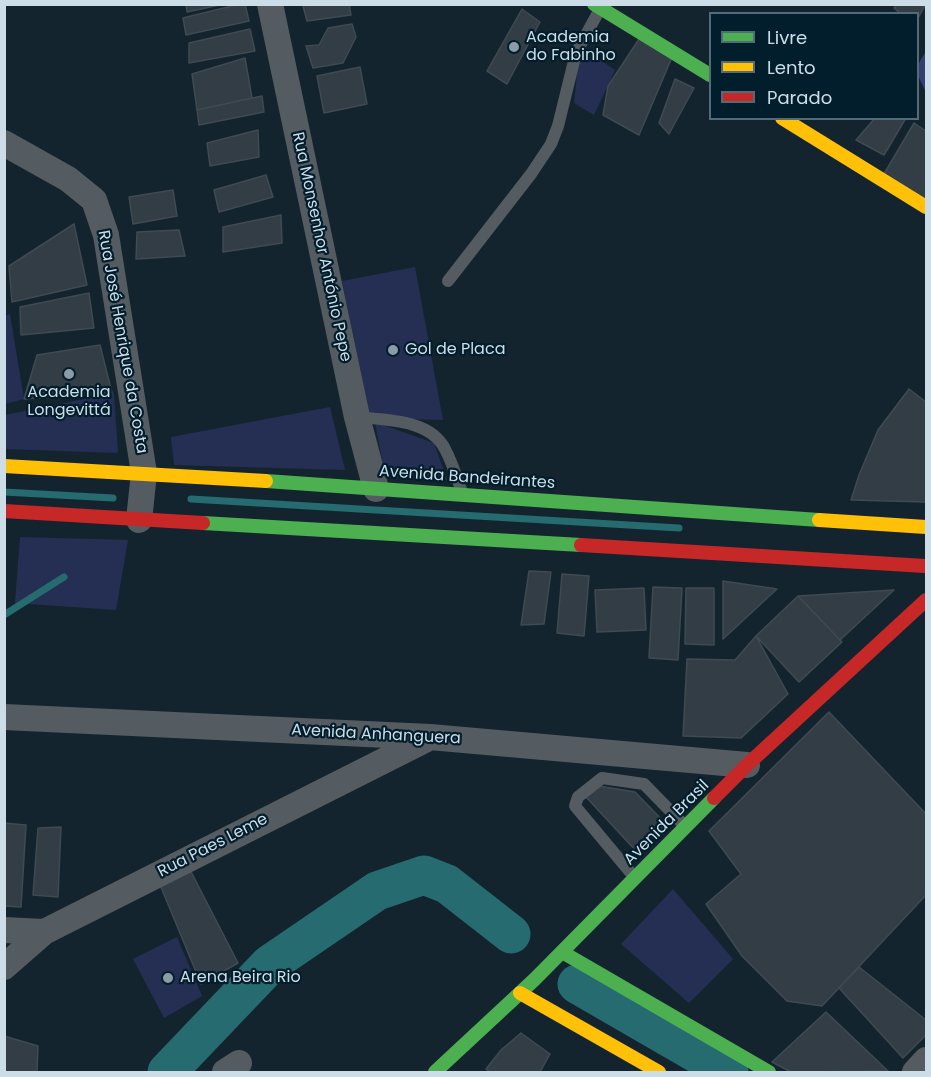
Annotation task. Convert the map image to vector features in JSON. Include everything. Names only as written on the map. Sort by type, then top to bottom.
[{"type":"street","name":"Rua Monsenhor António Pepe","points":[[270,4],[357,417],[376,489]]},
{"type":"street","points":[[597,7],[709,74]]},
{"type":"street","points":[[785,120],[927,207]]},
{"type":"street","name":"Rua José Henrique da Costa","points":[[4,143],[68,180],[94,200],[106,235],[144,473],[139,520]]},
{"type":"street","name":"Avenida Bandeirantes","points":[[4,466],[462,494],[748,519],[927,526]]},
{"type":"street","points":[[4,511],[745,551],[925,564]]},
{"type":"street","name":"Avenida Brasil","points":[[435,1072],[562,952],[685,826],[726,792],[747,765],[815,713],[927,600]]},
{"type":"street","name":"Avenida Anhanguera","points":[[4,717],[430,737],[747,765]]},
{"type":"street","name":"Rua Paes Leme","points":[[4,967],[44,932],[430,737]]},
{"type":"street","points":[[4,930],[44,932]]},
{"type":"street","points":[[562,952],[769,1072]]},
{"type":"street","points":[[520,993],[659,1072]]},
{"type":"street","points":[[915,1072],[927,1060]]},
{"type":"lane","points":[[448,281],[531,174],[551,144],[558,126],[576,53],[597,7]]},
{"type":"lane","points":[[357,417],[397,421],[424,429],[436,436],[445,448],[462,494]]},
{"type":"lane","points":[[635,878],[575,806],[578,797],[602,777],[644,784],[685,826]]},
{"type":"shaded area","points":[[588,52],[615,70],[594,115],[574,103],[578,65]]},
{"type":"shaded area","points":[[926,52],[926,92],[920,81],[919,63]]},
{"type":"shaded area","name":"Gol de Placa","points":[[415,267],[443,420],[370,418],[342,281]]},
{"type":"shaded area","points":[[10,314],[24,399],[5,404],[5,316]]},
{"type":"shaded area","points":[[114,393],[118,453],[5,449],[5,415]]},
{"type":"shaded area","points":[[330,407],[345,470],[174,465],[171,437]]},
{"type":"shaded area","points":[[375,422],[434,443],[447,480],[385,477]]},
{"type":"shaded area","points":[[20,537],[128,540],[116,610],[15,603]]},
{"type":"shaded area","points":[[673,889],[733,959],[689,1003],[621,944]]},
{"type":"shaded area","name":"Arena Beira Rio","points":[[177,937],[202,996],[164,1018],[133,959]]},
{"type":"building","points":[[186,4],[224,4],[187,12]]},
{"type":"building","points":[[245,4],[249,21],[186,35],[183,18]]},
{"type":"building","points":[[349,4],[351,15],[307,21],[303,6]]},
{"type":"building","points":[[897,4],[926,4],[919,16],[919,12],[899,12],[894,8]]},
{"type":"building","name":"Academia do Fabinho","points":[[522,9],[540,22],[507,84],[487,71]]},
{"type":"building","points":[[352,24],[356,37],[343,63],[313,68],[306,46],[319,45],[328,28]]},
{"type":"building","points":[[250,29],[255,51],[189,63],[189,43]]},
{"type":"building","points":[[641,36],[673,55],[639,135],[603,115],[608,86]]},
{"type":"building","points":[[245,58],[252,98],[197,110],[192,74]]},
{"type":"building","points":[[360,67],[367,104],[324,113],[317,76]]},
{"type":"building","points":[[675,79],[694,88],[669,134],[659,123]]},
{"type":"building","points":[[262,96],[264,112],[199,125],[197,110]]},
{"type":"building","points":[[873,120],[905,120],[884,155],[856,140]]},
{"type":"building","points":[[914,123],[926,131],[926,207],[881,179]]},
{"type":"building","points":[[258,130],[259,157],[210,166],[207,143]]},
{"type":"building","points":[[266,175],[273,197],[219,212],[214,190]]},
{"type":"building","points":[[173,190],[177,216],[133,224],[129,197]]},
{"type":"building","points":[[281,215],[282,243],[223,252],[223,227]]},
{"type":"building","points":[[74,224],[87,285],[12,302],[9,266]]},
{"type":"building","points":[[179,230],[185,256],[136,259],[137,232]]},
{"type":"building","points":[[89,293],[94,328],[21,335],[20,307]]},
{"type":"building","name":"Academia Longevittá","points":[[100,345],[112,393],[24,399],[37,355]]},
{"type":"building","points":[[909,389],[926,402],[926,502],[851,500],[878,430]]},
{"type":"building","points":[[529,571],[551,572],[544,624],[521,625]]},
{"type":"building","points":[[562,574],[589,576],[584,636],[557,633]]},
{"type":"building","points":[[723,581],[777,589],[723,639]]},
{"type":"building","points":[[653,587],[682,588],[678,660],[649,658]]},
{"type":"building","points":[[644,588],[646,630],[597,632],[595,590]]},
{"type":"building","points":[[686,588],[714,588],[714,645],[685,644]]},
{"type":"building","points":[[894,590],[840,640],[798,596]]},
{"type":"building","points":[[798,596],[842,642],[799,682],[756,636]]},
{"type":"building","points":[[756,636],[788,694],[741,738],[683,736],[687,659],[735,660]]},
{"type":"building","points":[[829,712],[926,814],[926,895],[822,1006],[787,1001],[742,956],[706,904],[741,874],[709,831]]},
{"type":"building","points":[[599,786],[635,792],[666,824],[637,852],[586,797]]},
{"type":"building","points":[[4,823],[26,825],[21,907],[4,906]]},
{"type":"building","points":[[61,827],[58,897],[33,895],[38,828]]},
{"type":"building","points":[[185,860],[238,963],[201,984],[156,875]]},
{"type":"building","points":[[859,967],[926,1020],[926,1035],[903,1058],[839,988]]},
{"type":"building","points":[[826,1012],[888,1071],[791,1072],[772,1062]]},
{"type":"building","points":[[521,1033],[550,1054],[540,1072],[490,1072],[486,1069],[501,1050]]},
{"type":"building","points":[[4,1036],[38,1046],[37,1072],[4,1072]]},
{"type":"waterway","points":[[4,492],[113,498]]},
{"type":"waterway","points":[[191,499],[679,528]]},
{"type":"waterway","points":[[4,615],[64,577]]},
{"type":"waterway","points":[[167,1072],[270,964],[377,891],[424,875],[447,884],[511,934]]},
{"type":"waterway","points":[[577,984],[729,1072]]},
{"type":"traffic: fast","points":[[594,4],[709,74]]},
{"type":"traffic: fast","points":[[266,481],[819,520]]},
{"type":"traffic: fast","points":[[203,523],[581,545]]},
{"type":"traffic: fast","points":[[435,1072],[535,979],[714,798]]},
{"type":"traffic: fast","points":[[562,952],[769,1072]]},
{"type":"traffic: slow","points":[[785,120],[926,207]]},
{"type":"traffic: slow","points":[[4,466],[266,481]]},
{"type":"traffic: slow","points":[[819,520],[926,527]]},
{"type":"traffic: slow","points":[[520,993],[659,1072]]},
{"type":"traffic: jam","points":[[4,511],[203,523]]},
{"type":"traffic: jam","points":[[581,545],[925,566]]},
{"type":"traffic: jam","points":[[714,798],[926,600]]},
{"type":"place","name":"Academia do Fabinho","points":[[514,47]]},
{"type":"place","name":"Gol de Placa","points":[[393,350]]},
{"type":"place","name":"Academia Longevittá","points":[[69,374]]},
{"type":"place","name":"Arena Beira Rio","points":[[168,978]]}]
